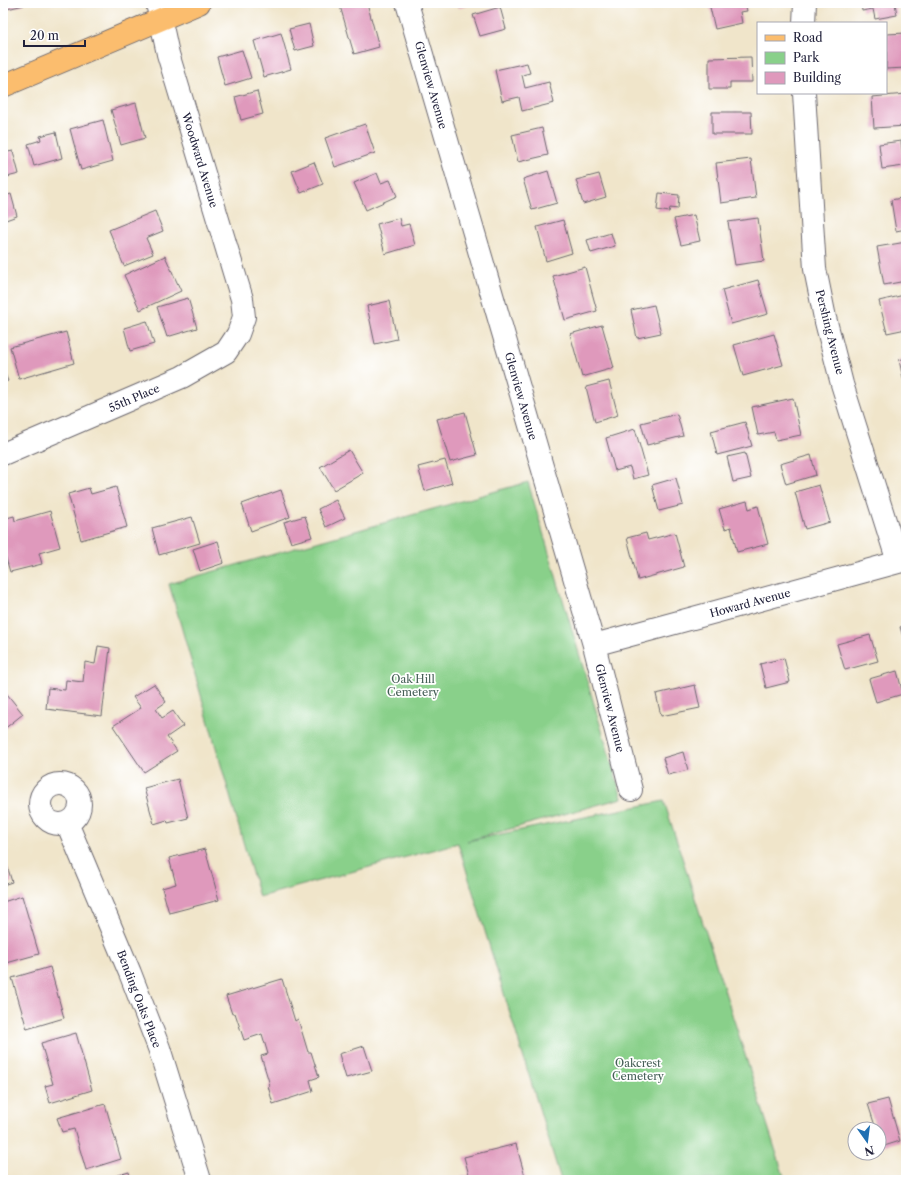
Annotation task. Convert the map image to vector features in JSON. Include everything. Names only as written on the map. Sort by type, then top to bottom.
[{"type":"main road","points":[[3,86],[159,11],[199,3]]},
{"type":"street","name":"Glenview Avenue","points":[[407,3],[594,645],[631,790]]},
{"type":"street","points":[[804,22],[805,3]]},
{"type":"street","name":"Woodward Avenue","points":[[159,11],[168,54],[242,299],[244,317]]},
{"type":"street","name":"Pershing Avenue","points":[[804,94],[817,283],[842,384],[902,561]]},
{"type":"street","name":"55th Place","points":[[3,454],[188,374],[226,352],[238,334],[244,317]]},
{"type":"street","name":"Howard Avenue","points":[[594,645],[902,561]]},
{"type":"street","name":"Bending Oaks Place","points":[[67,823],[130,973],[159,1048],[200,1180]]},
{"type":"green space","name":"Oak Hill Cemetery","points":[[528,482],[622,798],[467,841],[664,801],[785,1180],[561,1180],[458,843],[259,897],[169,584]]},
{"type":"building","points":[[3,3],[23,3],[24,5],[3,10]]},
{"type":"building","points":[[351,3],[367,3],[379,47],[354,54],[340,6]]},
{"type":"building","points":[[457,3],[477,3],[459,8]]},
{"type":"building","points":[[709,3],[745,3],[747,11],[740,12],[742,23],[715,29]]},
{"type":"building","points":[[861,3],[895,3],[897,15],[875,19],[873,9],[862,11]]},
{"type":"building","points":[[500,7],[506,29],[480,36],[473,15]]},
{"type":"building","points":[[309,24],[314,46],[295,51],[289,29]]},
{"type":"building","points":[[281,33],[291,69],[264,77],[254,41]]},
{"type":"building","points":[[906,33],[906,68],[887,69],[887,34]]},
{"type":"building","points":[[242,50],[251,78],[225,86],[217,57]]},
{"type":"building","points":[[751,57],[752,82],[730,82],[730,89],[709,89],[709,58]]},
{"type":"building","points":[[527,63],[530,73],[522,75],[525,88],[549,82],[554,103],[522,111],[519,97],[502,101],[495,70]]},
{"type":"building","points":[[257,91],[263,114],[241,120],[235,97]]},
{"type":"building","points":[[906,94],[906,126],[874,128],[872,97]]},
{"type":"building","points":[[136,103],[145,138],[121,145],[111,110]]},
{"type":"building","points":[[712,112],[751,112],[752,134],[712,134]]},
{"type":"building","points":[[103,120],[113,161],[81,170],[70,129]]},
{"type":"building","points":[[365,124],[375,153],[335,167],[325,138]]},
{"type":"building","points":[[542,128],[548,155],[518,162],[512,135]]},
{"type":"building","points":[[56,132],[62,158],[34,166],[28,144],[41,140],[40,136]]},
{"type":"building","points":[[901,141],[904,166],[882,169],[879,144]]},
{"type":"building","points":[[13,151],[19,174],[3,178],[3,153]]},
{"type":"building","points":[[751,159],[756,198],[721,203],[716,163]]},
{"type":"building","points":[[314,162],[323,184],[301,193],[292,171]]},
{"type":"building","points":[[548,171],[557,203],[532,210],[523,179]]},
{"type":"building","points":[[377,173],[381,183],[390,180],[397,196],[366,210],[354,183]]},
{"type":"building","points":[[599,174],[606,197],[583,204],[576,180]]},
{"type":"building","points":[[659,193],[679,195],[678,209],[670,208],[669,212],[657,210]]},
{"type":"building","points":[[11,194],[17,216],[3,221],[3,197]]},
{"type":"building","points":[[906,197],[906,229],[896,231],[891,200]]},
{"type":"building","points":[[155,211],[163,231],[146,238],[153,254],[124,266],[109,230]]},
{"type":"building","points":[[694,215],[700,241],[681,245],[674,219]]},
{"type":"building","points":[[399,218],[401,226],[409,224],[415,245],[385,254],[377,224]]},
{"type":"building","points":[[758,218],[764,261],[735,265],[728,222]]},
{"type":"building","points":[[563,220],[572,253],[546,261],[537,227]]},
{"type":"building","points":[[611,233],[615,246],[591,253],[587,240]]},
{"type":"building","points":[[906,242],[906,281],[884,285],[877,247]]},
{"type":"building","points":[[165,256],[181,291],[140,310],[124,275]]},
{"type":"building","points":[[585,267],[597,311],[565,320],[553,276]]},
{"type":"building","points":[[758,280],[768,314],[731,324],[722,290]]},
{"type":"building","points":[[904,295],[906,303],[906,329],[887,333],[879,301]]},
{"type":"building","points":[[188,298],[197,328],[167,337],[157,307]]},
{"type":"building","points":[[389,301],[397,339],[375,344],[367,306]]},
{"type":"building","points":[[654,305],[661,333],[637,338],[631,310]]},
{"type":"building","points":[[147,321],[154,344],[130,351],[124,328]]},
{"type":"building","points":[[602,325],[614,368],[582,377],[570,334]]},
{"type":"building","points":[[66,332],[74,363],[19,379],[10,347]]},
{"type":"building","points":[[774,334],[783,365],[743,376],[734,345]]},
{"type":"building","points":[[906,358],[906,387],[905,387],[899,360]]},
{"type":"building","points":[[3,369],[8,381],[3,383]]},
{"type":"building","points":[[609,381],[618,415],[595,422],[586,387]]},
{"type":"building","points":[[793,398],[801,435],[776,440],[774,432],[758,435],[752,407]]},
{"type":"building","points":[[465,412],[477,455],[450,462],[437,419]]},
{"type":"building","points":[[677,414],[683,436],[647,445],[641,423]]},
{"type":"building","points":[[745,422],[752,446],[717,455],[711,431]]},
{"type":"building","points":[[635,429],[648,475],[633,479],[630,467],[615,471],[606,438]]},
{"type":"building","points":[[349,450],[363,473],[334,490],[320,467]]},
{"type":"building","points":[[745,453],[751,478],[733,482],[727,457]]},
{"type":"building","points":[[811,455],[816,475],[786,484],[780,464]]},
{"type":"building","points":[[445,460],[452,483],[425,491],[418,467]]},
{"type":"building","points":[[676,478],[683,505],[659,511],[652,485]]},
{"type":"building","points":[[819,485],[830,522],[805,529],[795,492]]},
{"type":"building","points":[[116,487],[127,527],[81,540],[68,494],[89,488],[91,494]]},
{"type":"building","points":[[281,490],[290,517],[251,531],[242,504]]},
{"type":"building","points":[[336,500],[345,518],[326,527],[318,509]]},
{"type":"building","points":[[747,501],[749,509],[758,506],[768,544],[737,552],[731,527],[725,529],[719,509]]},
{"type":"building","points":[[50,511],[60,547],[39,553],[42,564],[10,572],[3,548],[3,519],[14,516],[15,521]]},
{"type":"building","points":[[305,516],[312,537],[291,543],[284,522]]},
{"type":"building","points":[[192,517],[200,543],[159,555],[152,528]]},
{"type":"building","points":[[646,533],[648,540],[675,533],[684,567],[638,580],[627,538]]},
{"type":"building","points":[[218,541],[224,563],[200,571],[193,549]]},
{"type":"building","points":[[906,625],[906,647],[900,627]]},
{"type":"building","points":[[870,635],[878,661],[845,670],[837,644]]},
{"type":"building","points":[[98,646],[110,648],[102,716],[46,709],[48,688],[65,690],[66,680],[83,682],[85,662],[95,664]]},
{"type":"building","points":[[784,658],[790,682],[766,688],[760,664]]},
{"type":"building","points":[[897,671],[903,694],[876,702],[869,679]]},
{"type":"building","points":[[154,684],[166,702],[156,709],[162,718],[173,711],[183,726],[167,737],[177,751],[144,772],[113,726],[141,708],[133,697]]},
{"type":"building","points":[[695,685],[700,708],[661,716],[656,694]]},
{"type":"building","points":[[3,689],[23,714],[3,730]]},
{"type":"building","points":[[683,752],[688,770],[668,775],[663,758]]},
{"type":"building","points":[[178,779],[188,818],[168,823],[167,820],[154,824],[144,788]]},
{"type":"building","points":[[205,849],[219,900],[169,913],[162,888],[176,884],[169,858]]},
{"type":"building","points":[[3,852],[12,882],[3,885]]},
{"type":"building","points":[[22,896],[39,954],[3,964],[3,902]]},
{"type":"building","points":[[50,967],[64,1018],[27,1029],[12,978]]},
{"type":"building","points":[[282,979],[295,1021],[298,1019],[308,1052],[311,1052],[319,1077],[310,1080],[313,1091],[273,1104],[268,1086],[270,1085],[261,1056],[268,1054],[262,1034],[244,1040],[235,1013],[232,1014],[226,996]]},
{"type":"building","points":[[76,1033],[92,1090],[50,1103],[45,1086],[53,1084],[41,1043]]},
{"type":"building","points":[[364,1046],[372,1071],[346,1078],[339,1054]]},
{"type":"building","points":[[888,1099],[900,1141],[887,1145],[887,1121],[873,1121],[868,1104]]},
{"type":"building","points":[[105,1104],[121,1159],[86,1170],[74,1129],[62,1132],[57,1118]]},
{"type":"building","points":[[516,1144],[526,1180],[462,1180],[461,1177],[469,1175],[464,1157]]},
{"type":"building","points":[[129,1172],[131,1180],[100,1180]]},
{"type":"park label","name":"Oakcrest Cemetery","points":[[638,1069]]}]
